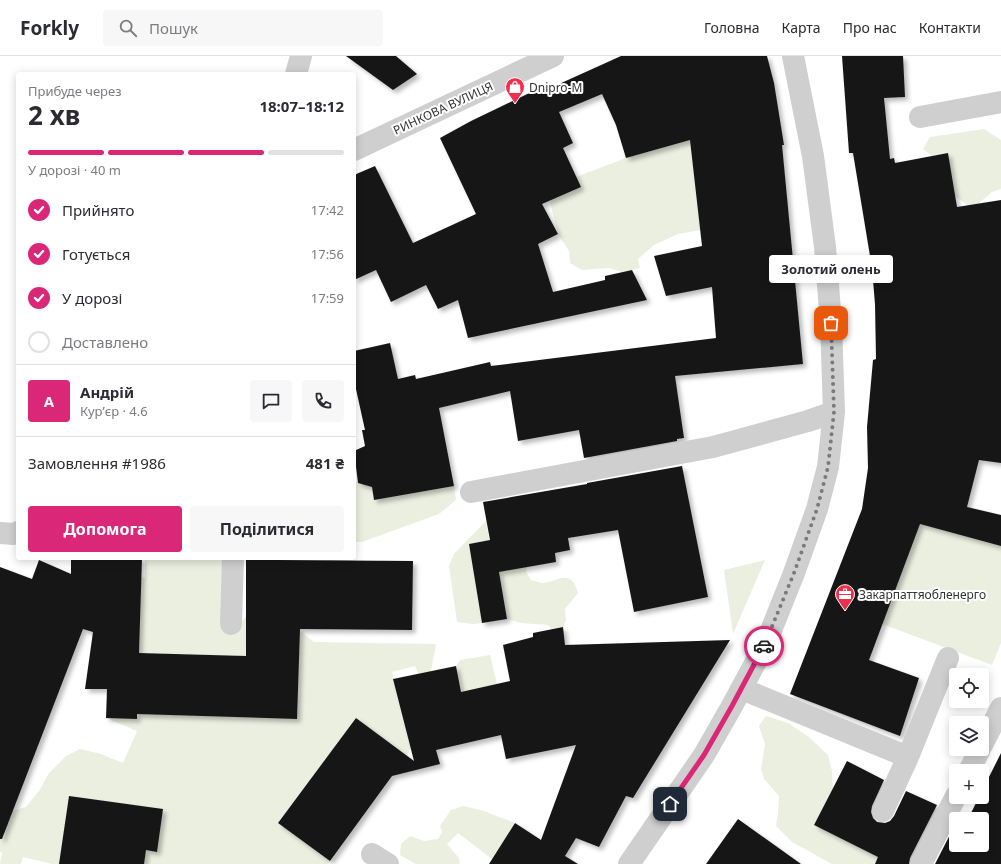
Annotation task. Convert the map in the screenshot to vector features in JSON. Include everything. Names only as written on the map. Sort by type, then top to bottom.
[{"type":"street","points":[[297,72],[301,56]]},
{"type":"street","name":"РИНКОВА ВУЛИЦЯ","points":[[356,149],[553,56]]},
{"type":"street","points":[[629,864],[704,755],[742,689],[766,643],[794,573],[817,509],[828,467],[834,412],[831,323],[825,247],[813,156],[793,56]]},
{"type":"street","points":[[920,117],[1001,102]]},
{"type":"street","points":[[471,492],[713,447],[808,421],[834,412]]},
{"type":"street","points":[[0,533],[16,533]]},
{"type":"street","points":[[231,624],[233,560]]},
{"type":"street","points":[[883,811],[908,757],[948,658]]},
{"type":"street","points":[[742,689],[908,757]]},
{"type":"street","points":[[989,731],[1001,708]]},
{"type":"street","points":[[921,864],[952,804]]},
{"type":"shaded area","points":[[984,129],[1001,140],[1001,189],[992,192],[978,204],[967,205],[955,196],[948,154],[932,156],[923,149],[930,137]]},
{"type":"shaded area","points":[[704,136],[741,223],[678,234],[654,245],[638,259],[640,268],[622,272],[609,268],[582,270],[570,263],[569,251],[558,234],[550,202],[552,197],[560,196],[581,187],[576,177],[626,158]]},
{"type":"shaded area","points":[[356,482],[372,487],[374,500],[454,486],[456,500],[439,514],[362,542],[356,542]]},
{"type":"shaded area","points":[[486,521],[489,540],[469,544],[482,623],[473,624],[457,622],[449,566],[454,554]]},
{"type":"shaded area","points":[[920,524],[1001,546],[1001,643],[992,665],[882,624]]},
{"type":"shaded area","points":[[145,560],[233,560],[242,622],[246,616],[293,616],[298,629],[314,642],[436,644],[431,671],[449,747],[415,666],[392,672],[411,747],[407,756],[356,718],[278,823],[330,861],[327,864],[52,864],[23,857],[21,864],[0,864],[2,852],[0,852],[0,812],[6,813],[26,807],[39,791],[49,773],[66,756],[80,749],[101,754],[123,763],[137,731],[106,718],[141,578],[145,577]],"holes":[[[144,653],[299,658],[142,714]]]},
{"type":"shaded area","points":[[765,560],[733,634],[724,570]]},
{"type":"shaded area","points":[[498,565],[527,567],[526,572],[531,580],[541,583],[569,578],[578,593],[565,609],[566,620],[563,627],[551,629],[548,625],[521,623],[507,619]]},
{"type":"shaded area","points":[[490,655],[497,684],[479,688],[484,711],[467,715],[456,666],[460,660]]},
{"type":"shaded area","points":[[766,716],[788,723],[809,737],[828,755],[832,771],[833,788],[814,825],[853,844],[863,826],[881,819],[892,830],[875,864],[832,864],[792,842],[776,826],[779,796],[764,779],[761,769],[765,744],[759,726]]},
{"type":"shaded area","points":[[463,806],[481,810],[515,823],[492,859],[458,833],[447,844],[459,858],[460,864],[416,864],[400,855],[401,844],[410,836],[424,841],[438,839],[442,832],[440,826],[451,810]]},
{"type":"building","points":[[346,56],[396,56],[417,74],[393,90]]},
{"type":"building","points":[[621,56],[767,56],[774,83],[784,145],[782,145],[803,364],[675,376],[684,438],[677,439],[677,441],[584,458],[579,430],[518,441],[510,391],[439,408],[454,486],[374,500],[372,487],[358,483],[356,467],[356,450],[365,446],[362,430],[365,430],[356,389],[356,351],[390,343],[398,379],[415,375],[416,379],[490,362],[491,366],[716,338],[712,287],[666,296],[654,256],[702,246],[690,140],[626,158],[616,125],[602,94],[559,112],[573,143],[563,148],[581,187],[542,204],[558,234],[538,244],[553,292],[605,280],[605,276],[632,270],[647,300],[468,338],[458,300],[438,309],[426,285],[391,302],[376,270],[356,279],[356,174],[375,166],[413,243],[476,214],[440,138],[471,121],[546,85],[548,89]]},
{"type":"building","points":[[842,56],[903,56],[905,97],[884,98],[890,159],[894,158],[895,163],[948,153],[957,207],[1001,200],[1001,463],[979,460],[967,507],[1001,515],[1001,546],[920,524],[869,660],[919,678],[900,736],[790,694],[862,509],[868,468],[867,427],[873,360],[876,359],[875,304],[872,268],[853,153],[849,153]]},
{"type":"building","points":[[682,466],[708,597],[634,612],[618,530],[568,538],[570,550],[555,553],[556,562],[499,572],[507,619],[482,623],[469,544],[490,540],[483,502]]},
{"type":"building","points":[[39,560],[71,574],[71,560],[142,560],[139,653],[246,656],[246,560],[413,561],[412,630],[300,629],[297,719],[137,714],[137,719],[106,718],[107,689],[85,689],[93,632],[83,629],[2,839],[0,839],[0,567],[32,579]]},
{"type":"building","points":[[563,627],[565,645],[730,640],[633,798],[626,796],[599,847],[576,838],[565,856],[578,864],[489,864],[515,823],[541,840],[576,745],[506,759],[501,735],[436,750],[440,764],[392,776],[330,861],[278,823],[356,718],[414,761],[393,679],[456,666],[461,692],[510,681],[503,645],[533,637],[533,633]]},
{"type":"building","points":[[1001,753],[1001,864],[935,864],[949,837],[949,852],[989,852],[989,812],[972,812],[976,804],[989,804],[989,777]]},
{"type":"building","points":[[847,761],[884,780],[872,806],[871,812],[873,818],[877,822],[885,823],[890,821],[906,791],[937,805],[910,858],[909,864],[875,864],[878,857],[814,825]]},
{"type":"building","points":[[69,796],[163,809],[157,852],[146,850],[144,864],[59,864]]},
{"type":"building","points":[[738,819],[801,864],[706,864]]},
{"type":"way so far","points":[[764,646],[794,573],[817,509],[828,467],[834,412],[831,323]]},
{"type":"place","name":"Dnipro-M","points":[[515,104]]},
{"type":"place","name":"Золотий олень","points":[[831,323]]},
{"type":"place","name":"Закарпаттяобленерго","points":[[845,611]]},
{"type":"route","points":[[670,804],[704,755],[764,646]]}]
